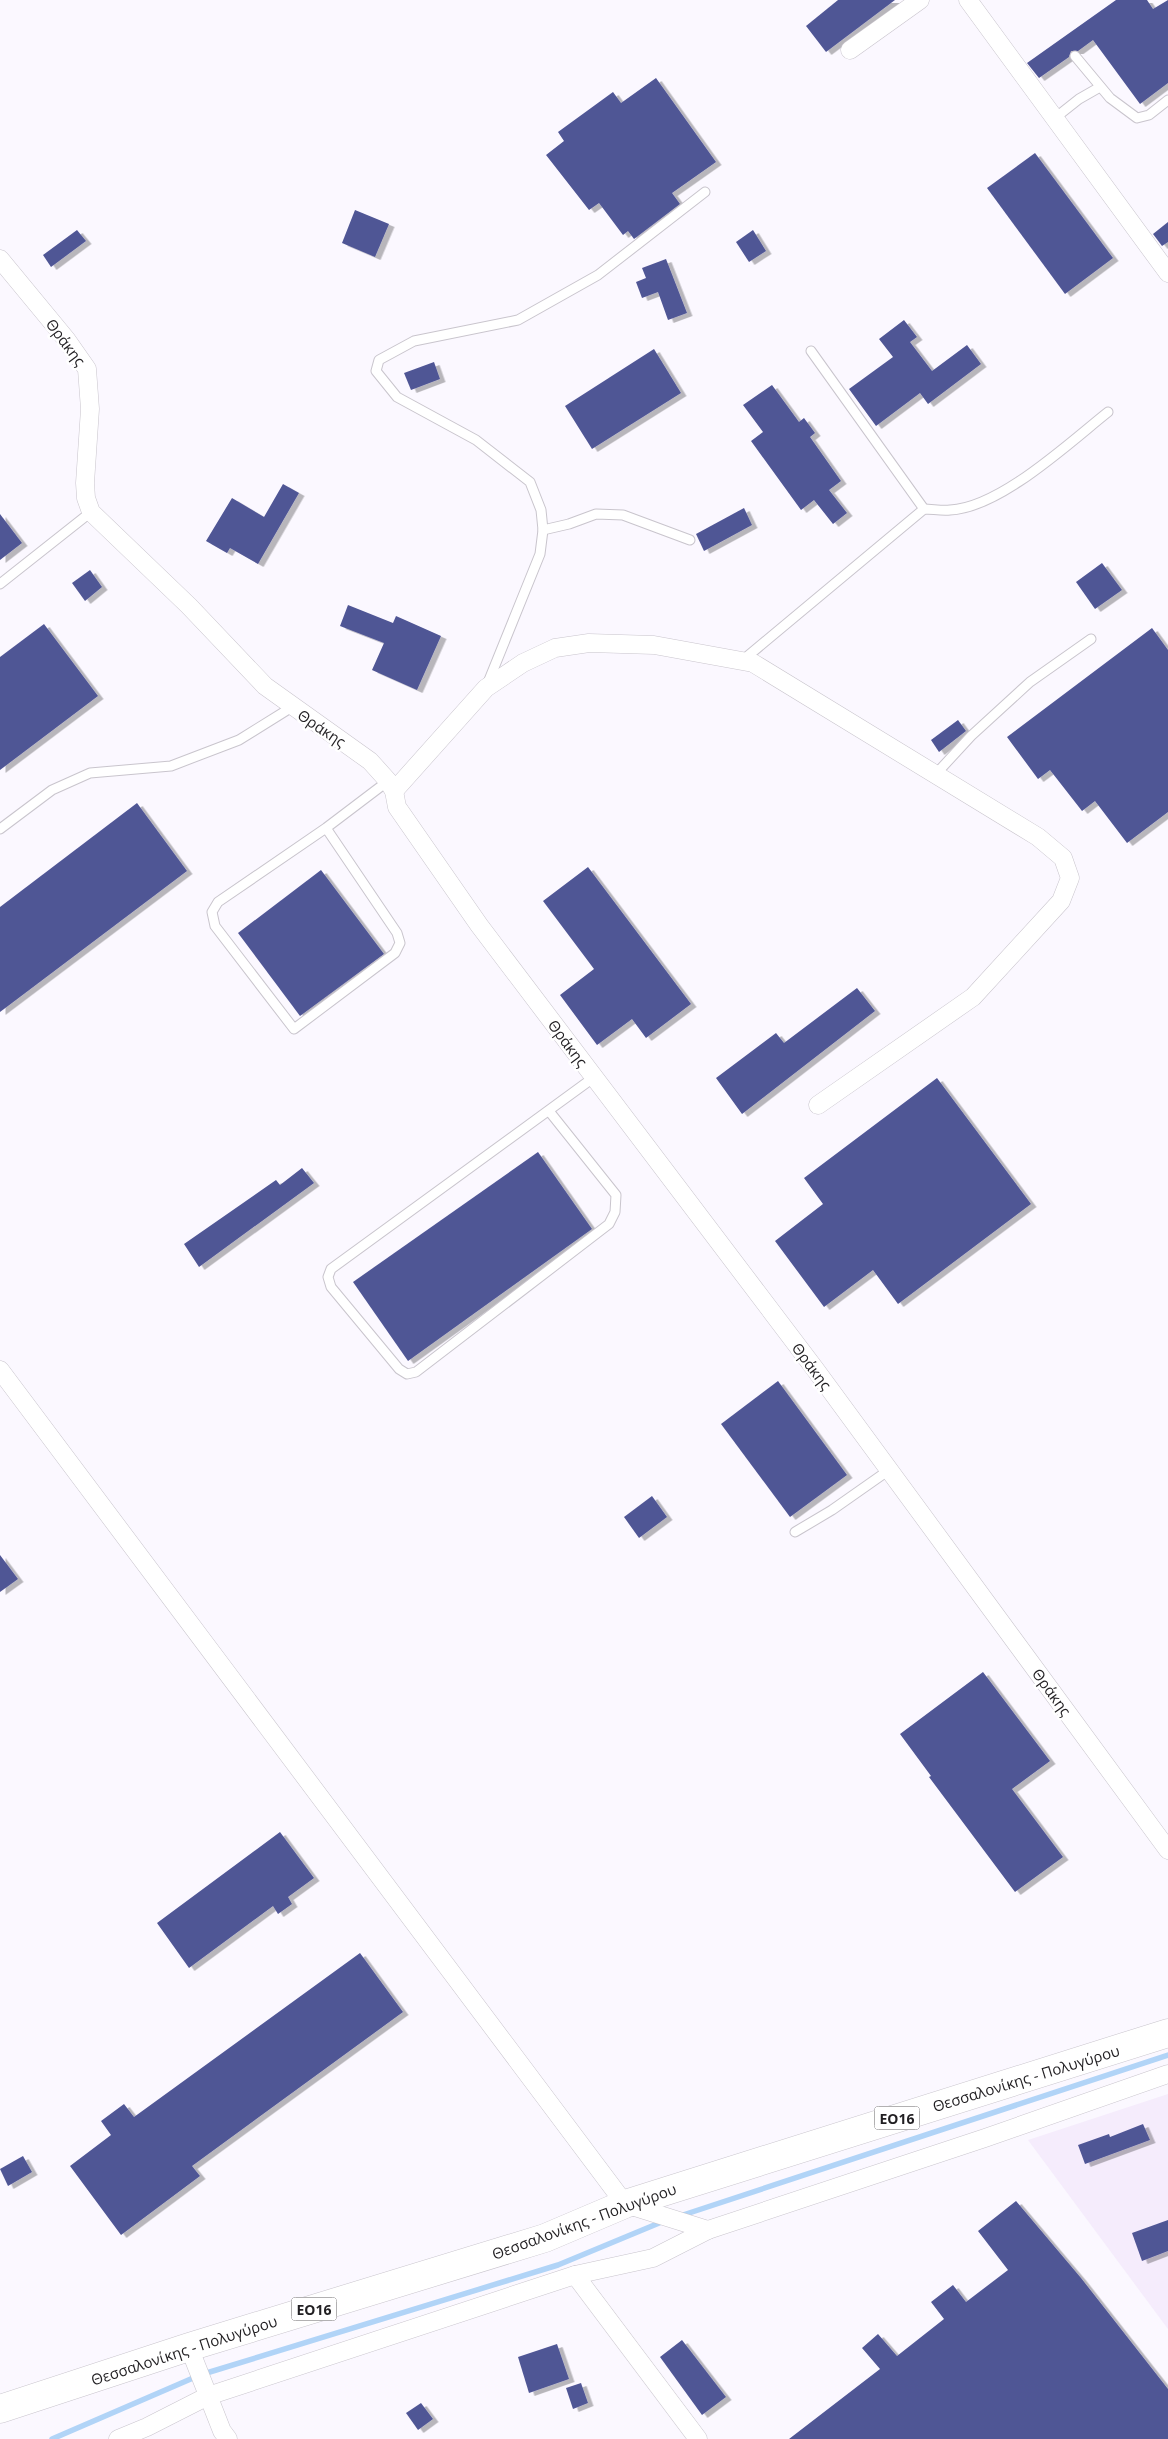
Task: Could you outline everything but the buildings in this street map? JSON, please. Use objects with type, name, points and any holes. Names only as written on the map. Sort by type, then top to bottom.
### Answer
[{"type":"main road","name":"Θεσσαλονίκης - Πολυγύρου","points":[[0,2409],[189,2348],[545,2238],[625,2204],[1168,2033]]},
{"type":"street","points":[[850,50],[920,0]]},
{"type":"street","points":[[968,0],[1168,273]]},
{"type":"street","name":"Θράκης","points":[[0,259],[66,340],[87,369],[90,409],[85,483],[86,498],[91,512],[189,606],[265,686],[370,761],[391,786],[397,807],[479,925],[889,1470],[1168,1850]]},
{"type":"street","points":[[391,786],[486,688],[523,663],[555,648],[589,643],[654,645],[753,663],[1038,837],[1064,858],[1070,878],[1061,901],[973,997],[818,1105]]},
{"type":"street","points":[[0,1370],[625,2204],[708,2230]]},
{"type":"street","points":[[118,2439],[147,2427],[208,2396],[575,2275],[653,2258],[708,2230],[985,2138],[1168,2074]]},
{"type":"street","points":[[575,2275],[698,2439]]},
{"type":"street","points":[[189,2348],[222,2431],[228,2439]]},
{"type":"lane","points":[[1075,56],[1100,87],[1120,107],[1138,118],[1149,115],[1168,100]]},
{"type":"lane","points":[[1054,118],[1078,99],[1100,87]]},
{"type":"lane","points":[[486,688],[540,554],[543,530],[541,510],[530,482],[476,440],[397,397],[376,370],[379,360],[414,341],[518,320],[598,275],[705,192]]},
{"type":"lane","points":[[811,351],[924,509]]},
{"type":"lane","points":[[743,660],[924,509],[951,510],[976,505],[1036,471],[1108,412]]},
{"type":"lane","points":[[0,584],[91,512]]},
{"type":"lane","points":[[543,530],[569,524],[596,514],[623,515],[690,540]]},
{"type":"lane","points":[[935,775],[972,736],[1030,682],[1091,639]]},
{"type":"lane","points":[[0,830],[52,790],[90,773],[171,766],[239,740],[292,707]]},
{"type":"lane","points":[[326,828],[398,934],[400,943],[395,953],[294,1029],[215,926],[212,912],[218,902],[326,828],[391,786]]},
{"type":"lane","points":[[550,1111],[616,1195],[615,1212],[609,1224],[416,1372],[407,1374],[399,1369],[331,1288],[328,1277],[331,1270],[594,1078]]},
{"type":"lane","points":[[795,1532],[832,1510],[889,1470]]},
{"type":"shaded area","points":[[1168,2094],[1168,2329],[1028,2140]]},
{"type":"waterway","points":[[680,2216],[1168,2055]]},
{"type":"waterway","points":[[52,2439],[200,2375],[558,2265],[664,2221]]}]
